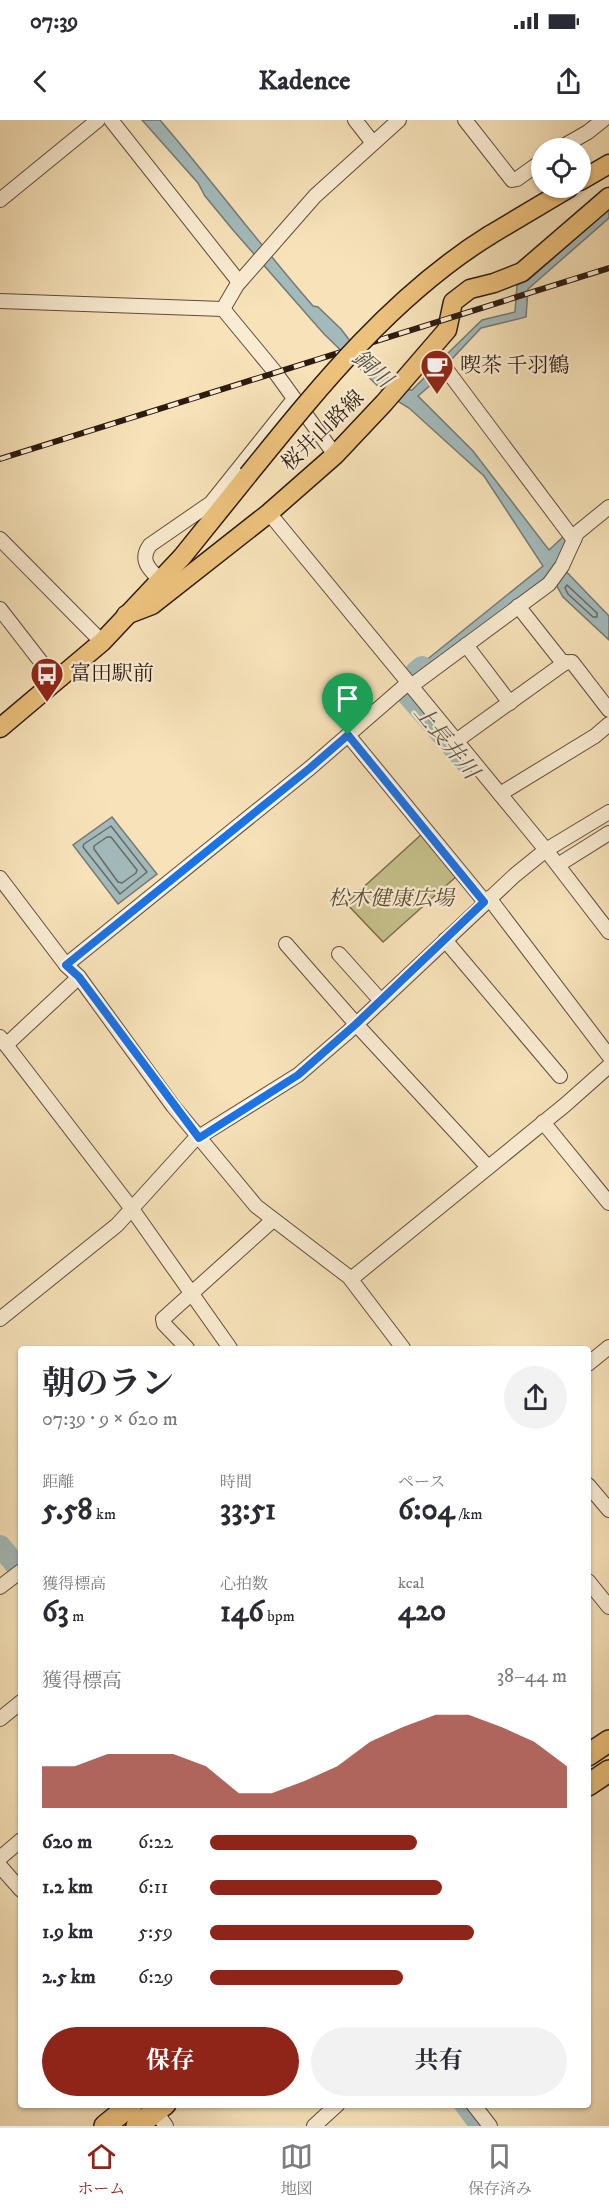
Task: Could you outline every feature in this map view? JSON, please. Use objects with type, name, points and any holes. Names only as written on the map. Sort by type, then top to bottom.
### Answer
[{"type":"highway","points":[[591,1753],[609,1741]]},
{"type":"highway","points":[[591,1783],[609,1771]]},
{"type":"highway","points":[[105,2126],[127,2108]]},
{"type":"highway","points":[[138,2126],[162,2114]]},
{"type":"main road","points":[[591,175],[609,164]]},
{"type":"main road","name":"桜井山路線","points":[[126,615],[152,605],[268,513],[335,455],[447,330],[453,302],[470,289],[522,272],[609,197]]},
{"type":"main road","name":"桜井山路線","points":[[0,728],[102,642],[195,541],[337,367],[392,310],[471,247],[552,198]]},
{"type":"street","points":[[0,200],[98,120]]},
{"type":"street","points":[[111,120],[239,282]]},
{"type":"street","points":[[355,120],[373,143]]},
{"type":"street","points":[[223,309],[239,282],[315,196],[399,120]]},
{"type":"street","points":[[465,120],[512,180],[531,168]]},
{"type":"street","points":[[578,138],[603,120]]},
{"type":"street","points":[[0,301],[223,309],[245,334],[335,455]]},
{"type":"street","points":[[431,349],[574,540]]},
{"type":"street","points":[[160,580],[145,562],[145,552],[150,545],[211,503],[294,399]]},
{"type":"street","points":[[66,965],[310,768],[409,684],[549,584],[562,566],[577,533],[609,507]]},
{"type":"street","points":[[268,513],[546,850],[609,932]]},
{"type":"street","points":[[0,539],[102,642]]},
{"type":"street","points":[[518,606],[563,663],[566,663]]},
{"type":"street","points":[[0,609],[55,680]]},
{"type":"street","points":[[466,645],[510,703]]},
{"type":"street","points":[[456,741],[566,663],[572,662],[609,710]]},
{"type":"street","points":[[500,794],[595,736],[609,724]]},
{"type":"street","points":[[348,735],[487,900],[609,1056]]},
{"type":"street","points":[[0,1319],[117,1225],[194,1140],[298,1075],[381,1001],[487,900],[546,850],[609,812]]},
{"type":"street","points":[[558,865],[609,833]]},
{"type":"street","points":[[0,878],[66,965],[79,977],[199,1138],[256,1206],[351,1280],[402,1346]]},
{"type":"street","points":[[445,940],[560,1076]]},
{"type":"street","points":[[286,944],[356,1024],[488,1167]]},
{"type":"street","points":[[339,954],[381,1001]]},
{"type":"street","points":[[79,977],[3,1041],[132,1209],[229,1346]]},
{"type":"street","points":[[351,1280],[609,1066]]},
{"type":"street","points":[[543,1122],[609,1203]]},
{"type":"street","points":[[185,1346],[164,1324],[163,1319],[273,1220]]},
{"type":"street","points":[[591,1362],[609,1347]]},
{"type":"street","points":[[591,1489],[609,1510]]},
{"type":"street","points":[[0,1587],[18,1572]]},
{"type":"street","points":[[591,1585],[609,1607]]},
{"type":"street","points":[[0,1719],[18,1704]]},
{"type":"street","points":[[0,1858],[18,1843]]},
{"type":"street","points":[[0,1866],[18,1887]]},
{"type":"street","points":[[314,2126],[334,2108]]},
{"type":"street","points":[[476,2108],[490,2126]]},
{"type":"green space","name":"松木健康広場","points":[[423,833],[458,875],[383,942],[346,903]]},
{"type":"water","name":"銅川","points":[[142,120],[160,120],[313,306],[318,307],[341,329],[363,358],[405,390],[412,390],[431,371],[435,362],[444,357],[482,320],[515,312],[517,285],[527,281],[609,209],[609,218],[528,289],[526,317],[481,328],[450,361],[440,377],[418,396],[473,451],[549,550],[565,535],[569,540],[557,562],[609,616],[609,640],[563,597],[550,574],[417,678],[409,674],[543,566],[484,476],[409,408],[386,394],[324,334],[233,230],[205,196],[198,183]]},
{"type":"water","points":[[112,817],[157,874],[118,904],[73,845]]},
{"type":"waterway","name":"上長井川","points":[[422,667],[416,672],[408,695],[466,762]]},
{"type":"waterway","points":[[0,1546],[18,1567]]},
{"type":"waterway","points":[[468,2108],[481,2126]]},
{"type":"railway","points":[[0,459],[609,268]]},
{"type":"place","name":"喫茶 千羽鶴","points":[[437,395]]},
{"type":"place","name":"富田駅前","points":[[47,703]]},
{"type":"route","points":[[348,735],[484,902],[356,1024],[298,1075],[199,1138],[79,977],[66,965],[348,735]]}]
